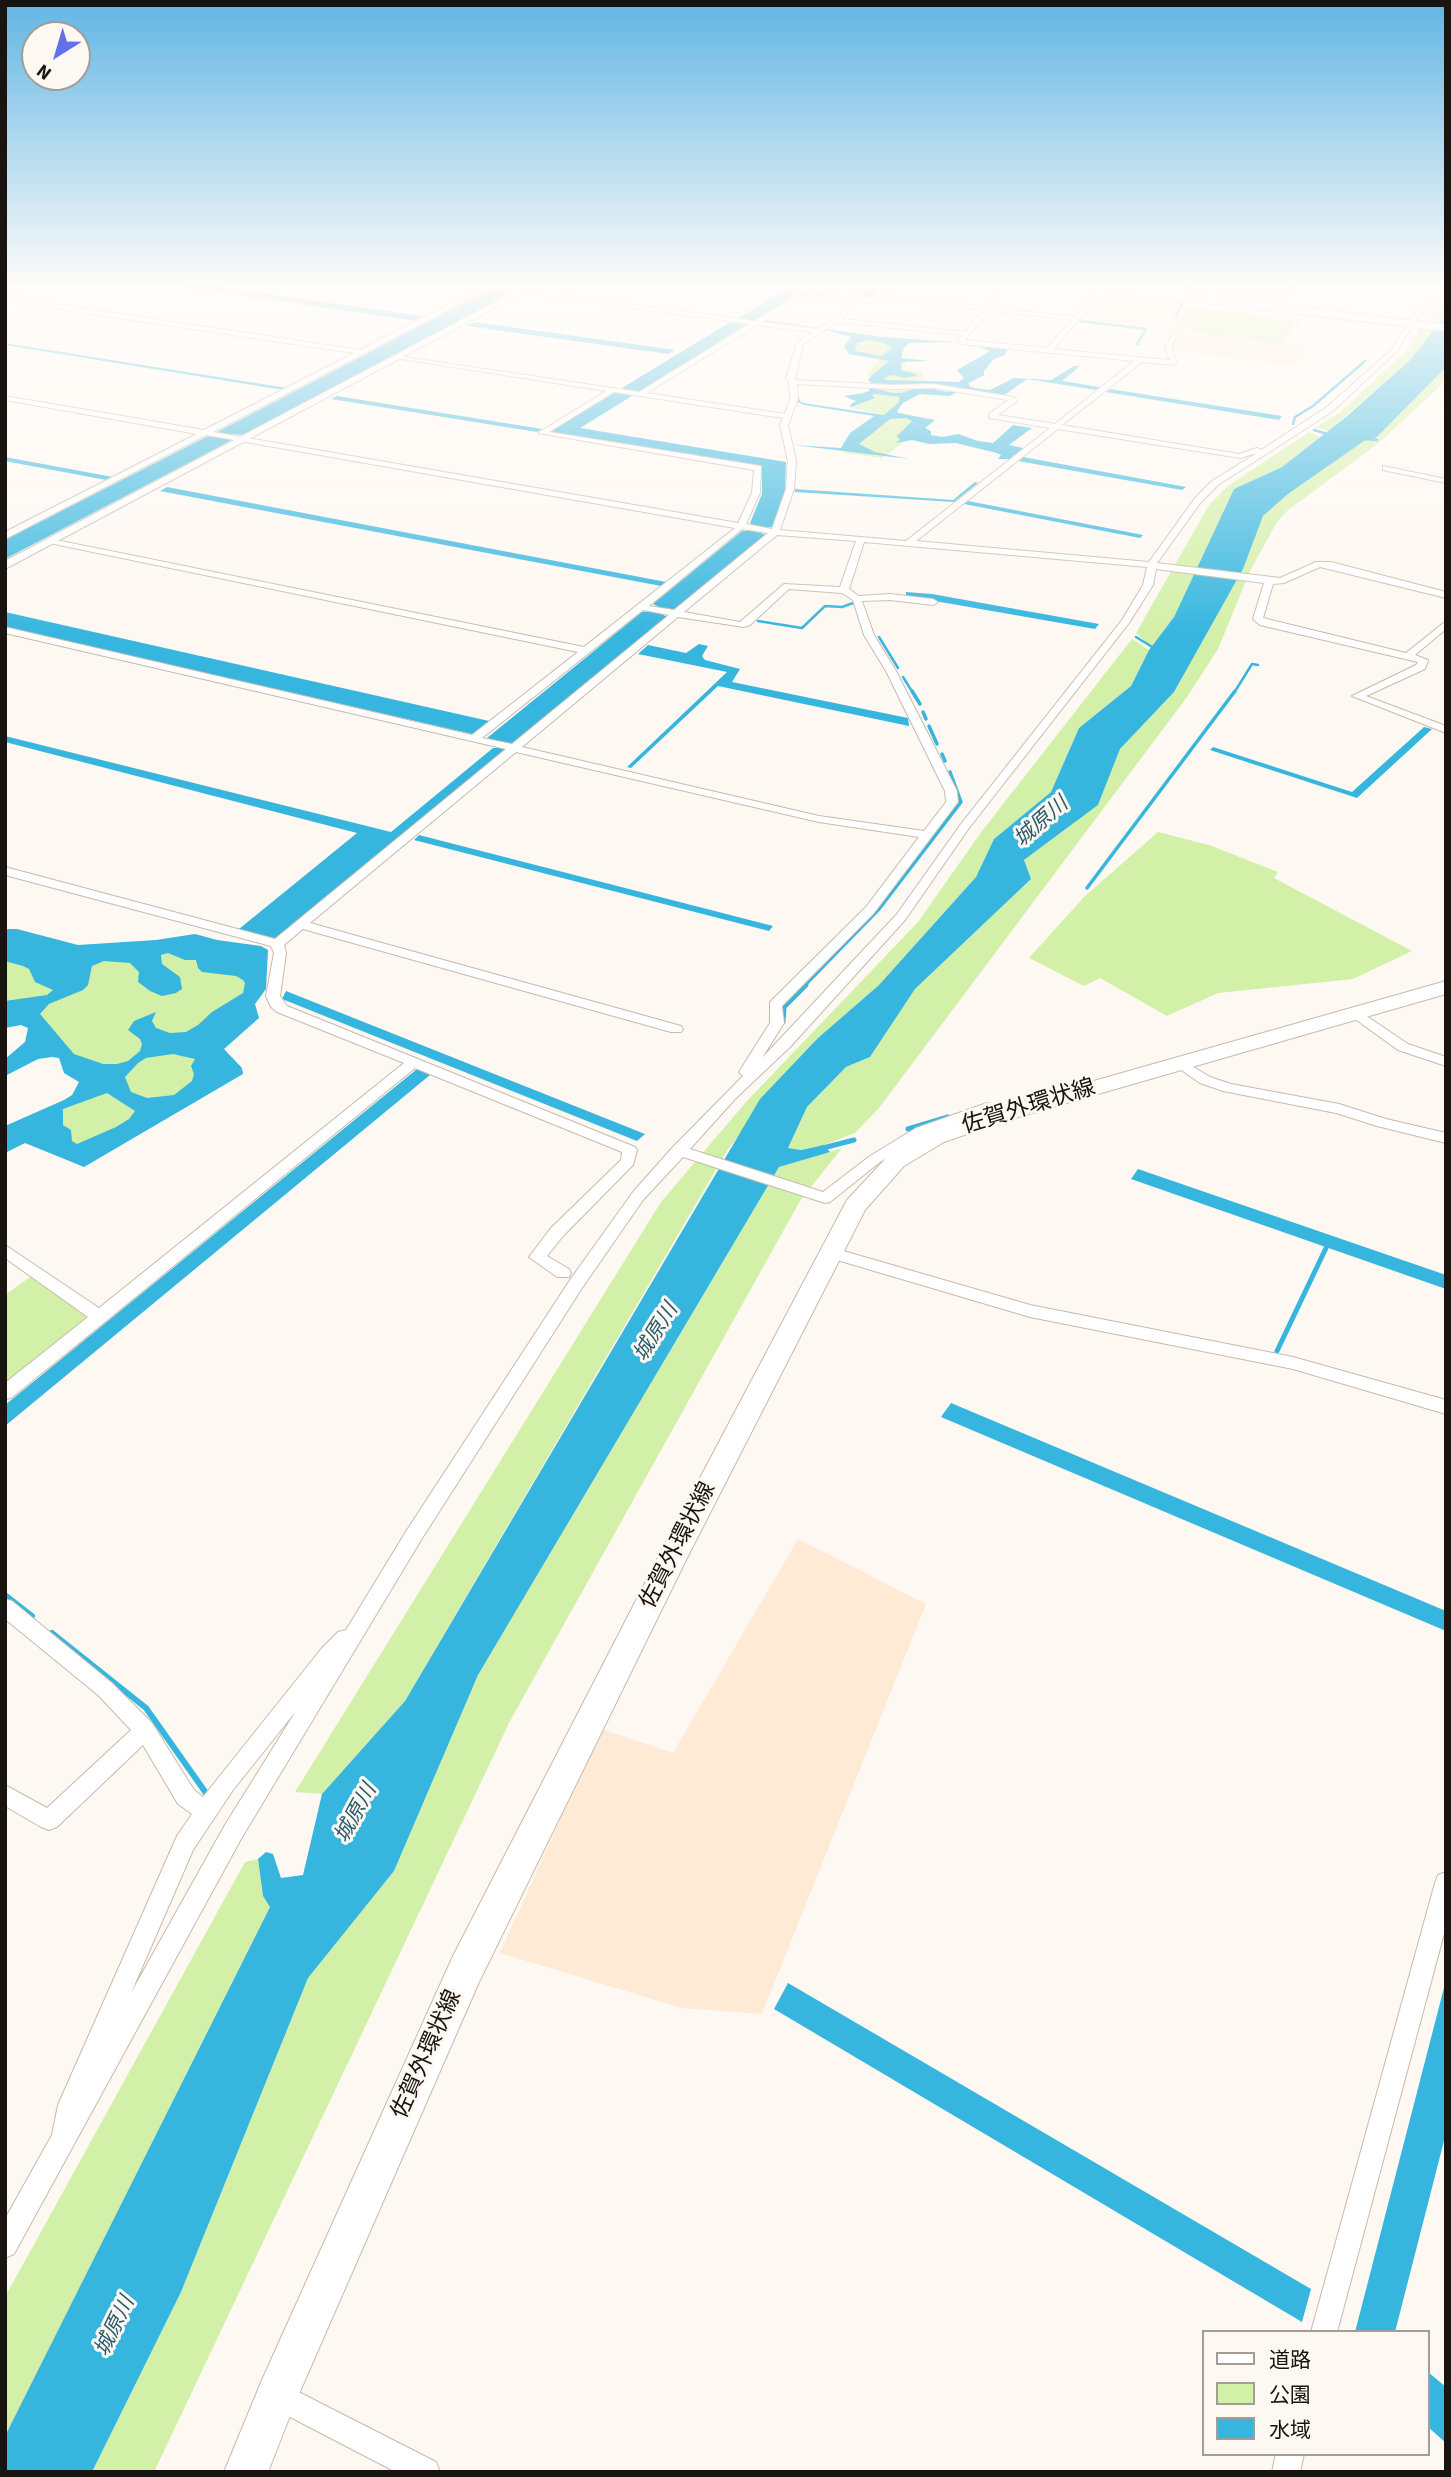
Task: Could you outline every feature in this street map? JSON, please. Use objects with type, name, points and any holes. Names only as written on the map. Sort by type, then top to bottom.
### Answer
[{"type":"main road","name":"佐賀外環状線","points":[[246,2472],[277,2395],[466,1969],[674,1555],[833,1253],[855,1206],[896,1161],[936,1137],[1003,1114],[1446,987]]},
{"type":"street","points":[[32,403],[775,532],[1152,564],[1281,581],[1319,564],[1446,595]]},
{"type":"street","points":[[7,533],[265,403]]},
{"type":"street","points":[[5,566],[314,403]]},
{"type":"street","points":[[474,739],[741,527],[756,493],[758,468],[542,433],[592,403]]},
{"type":"street","points":[[697,403],[786,416]]},
{"type":"street","points":[[277,944],[508,746],[677,614],[775,532],[790,489],[792,468],[784,425],[792,403]]},
{"type":"street","points":[[1009,403],[992,416],[1240,456],[1282,441]]},
{"type":"street","points":[[908,543],[1086,403]]},
{"type":"street","points":[[5,2245],[233,1832],[358,1628],[576,1284],[638,1196],[731,1094],[786,1043],[901,917],[965,826],[1126,621],[1148,585],[1152,564],[1198,500],[1215,483],[1337,403]]},
{"type":"street","points":[[1386,468],[1446,481]]},
{"type":"street","points":[[844,590],[861,539]]},
{"type":"street","points":[[54,541],[583,650]]},
{"type":"street","points":[[1265,580],[1258,619],[1263,622],[1408,656],[1423,663],[1357,696],[1446,730]]},
{"type":"street","points":[[639,607],[741,625],[747,623],[787,586],[844,590],[857,599],[869,635],[891,671],[951,790],[952,802],[870,911],[775,1005],[778,1023],[731,1094]]},
{"type":"street","points":[[857,599],[890,597],[933,602]]},
{"type":"street","points":[[1408,656],[1446,624]]},
{"type":"street","points":[[5,629],[819,819],[928,835]]},
{"type":"street","points":[[5,871],[277,944]]},
{"type":"street","points":[[302,925],[676,1029]]},
{"type":"street","points":[[277,944],[280,953],[273,996],[282,1009],[631,1150],[628,1162],[557,1231],[537,1257],[563,1273]]},
{"type":"street","points":[[1356,1013],[1403,1047],[1446,1062]]},
{"type":"street","points":[[5,1393],[414,1062]]},
{"type":"street","points":[[1182,1063],[1205,1080],[1228,1088],[1339,1109],[1382,1123],[1446,1138]]},
{"type":"street","points":[[678,1150],[825,1198],[875,1159],[921,1131],[987,1108],[1003,1114]]},
{"type":"street","points":[[5,1250],[100,1317]]},
{"type":"street","points":[[833,1253],[1030,1311],[1293,1363],[1446,1406]]},
{"type":"street","points":[[5,1607],[105,1689],[145,1730],[186,1797],[206,1811]]},
{"type":"street","points":[[63,2144],[67,2114],[186,1843],[225,1783],[329,1654],[358,1628]]},
{"type":"street","points":[[5,1795],[49,1820],[145,1730]]},
{"type":"street","points":[[1325,2330],[1446,1883]]},
{"type":"street","points":[[277,2395],[426,2472]]},
{"type":"shaded area","points":[[798,1539],[926,1604],[762,2014],[682,2008],[500,1953],[601,1729],[673,1753]]},
{"type":"green space","points":[[864,403],[901,403],[890,411],[935,420],[882,458],[843,453],[883,415],[852,408]]},
{"type":"green space","points":[[1350,403],[1361,403],[1328,431],[1316,427]]},
{"type":"green space","points":[[1411,403],[1423,403],[1381,441],[1287,511],[1277,522],[1250,571],[1218,649],[1187,697],[879,1108],[855,1133],[824,1145],[801,1150],[788,1148],[807,1107],[846,1067],[870,1057],[915,989],[1031,879],[1024,860],[1098,805],[1120,749],[1174,692],[1243,569],[1263,516],[1288,494],[1364,441],[1376,438]]},
{"type":"green space","points":[[1309,432],[1320,437],[1282,467],[1234,489],[1174,617],[1151,647],[1136,633],[1209,505],[1228,486]]},
{"type":"green space","points":[[1132,639],[1149,650],[1131,686],[1079,728],[1051,792],[994,839],[976,877],[879,985],[818,1038],[728,1149],[405,1701],[322,1794],[295,1792],[661,1202],[746,1102],[918,922],[982,831]]},
{"type":"green space","points":[[1158,832],[1209,845],[1278,872],[1274,878],[1412,951],[1353,979],[1218,993],[1167,1016],[1100,978],[1084,986],[1029,958],[1084,897]]},
{"type":"green space","points":[[5,942],[60,958],[186,944],[249,958],[254,992],[202,1048],[230,1075],[87,1153],[17,1131],[98,1085],[27,1015],[5,1013]]},
{"type":"green space","points":[[842,1148],[800,1201],[510,1721],[154,2472],[92,2472],[181,2292],[308,1978],[394,1871],[478,1675],[779,1167]]},
{"type":"green space","points":[[33,1275],[87,1317],[5,1384],[5,1295]]},
{"type":"green space","points":[[258,1859],[263,1896],[270,1907],[5,2436],[5,2297],[245,1862]]},
{"type":"water","points":[[273,403],[304,403],[243,435],[233,434],[227,438],[232,440],[5,559],[5,540],[208,436],[216,437],[223,433],[217,432]]},
{"type":"water","points":[[353,403],[378,403],[542,429],[537,432]]},
{"type":"water","points":[[598,403],[621,403],[580,428],[786,462],[785,490],[773,527],[763,528],[758,532],[766,535],[676,609],[665,609],[660,613],[667,617],[509,744],[504,751],[274,940],[239,929],[357,833],[5,742],[5,736],[391,832],[493,748],[505,743],[487,738],[642,612],[654,611],[659,607],[653,604],[742,531],[754,531],[758,527],[750,523],[762,494],[762,467],[549,432]]},
{"type":"water","points":[[798,403],[884,415],[898,403],[904,403],[898,413],[935,420],[925,428],[931,431],[931,435],[942,437],[958,434],[993,443],[1013,425],[1032,428],[1009,445],[1023,448],[1010,459],[998,459],[1001,455],[997,453],[956,443],[929,444],[912,440],[895,443],[900,440],[897,436],[912,421],[906,418],[890,419],[859,444],[875,452],[909,459],[794,445],[841,448],[850,433],[874,416]]},
{"type":"water","points":[[1171,403],[1197,403],[1282,416],[1279,420]]},
{"type":"water","name":"城原川","points":[[1362,403],[1411,403],[1376,438],[1364,441],[1288,494],[1263,516],[1243,569],[1174,692],[1120,749],[1098,805],[1024,860],[1031,879],[915,989],[870,1057],[846,1067],[807,1107],[788,1148],[801,1150],[824,1145],[830,1152],[779,1167],[478,1675],[394,1871],[308,1978],[181,2292],[92,2472],[5,2472],[5,2436],[270,1907],[263,1896],[258,1859],[266,1852],[273,1854],[281,1878],[303,1875],[322,1794],[405,1701],[760,1099],[818,1038],[879,985],[976,877],[994,839],[1051,792],[1079,728],[1131,686],[1149,650],[1174,617],[1234,489],[1282,467]]},
{"type":"water","points":[[5,457],[113,477],[106,480],[5,461]]},
{"type":"water","points":[[1023,457],[1186,487],[1182,490],[1018,461]]},
{"type":"water","points":[[975,482],[978,483],[954,502],[795,492],[795,489],[953,500]]},
{"type":"water","points":[[167,487],[666,582],[661,586],[160,491]]},
{"type":"water","points":[[968,501],[1143,535],[1140,538],[964,504]]},
{"type":"water","points":[[906,592],[932,594],[1099,624],[1095,629],[906,596]]},
{"type":"water","points":[[5,612],[489,721],[472,734],[5,627]]},
{"type":"water","points":[[699,644],[708,646],[702,656],[705,660],[740,669],[732,682],[908,718],[909,726],[718,686],[631,768],[627,767],[727,672],[638,654],[648,645],[686,653]]},
{"type":"water","points":[[1424,727],[1432,729],[1357,798],[1210,750],[1213,747],[1352,792]]},
{"type":"water","points":[[419,835],[773,926],[769,931],[414,840]]},
{"type":"water","points":[[17,929],[78,945],[156,940],[195,934],[261,946],[268,950],[266,989],[255,1004],[259,1018],[224,1049],[242,1068],[243,1074],[84,1167],[25,1143],[5,1153],[5,1126],[64,1100],[72,1095],[79,1082],[64,1073],[59,1058],[52,1057],[38,1059],[5,1076],[5,1059],[25,1042],[28,1028],[21,1025],[5,1028],[5,1001],[47,995],[53,990],[35,982],[29,969],[5,961],[5,931]],"holes":[[[168,953],[185,960],[196,960],[202,972],[236,976],[245,983],[243,993],[186,1032],[170,1033],[156,1028],[152,1021],[156,1012],[134,1021],[128,1030],[140,1039],[140,1051],[128,1061],[117,1064],[103,1064],[74,1054],[40,1014],[49,1004],[83,990],[88,985],[92,966],[104,961],[130,963],[139,972],[138,982],[150,991],[162,996],[176,993],[182,989],[180,977],[162,964],[161,955]],[[173,1054],[195,1059],[191,1066],[194,1074],[192,1081],[174,1095],[147,1098],[131,1092],[125,1077],[146,1058]],[[107,1093],[135,1111],[129,1119],[116,1127],[77,1144],[72,1141],[71,1130],[63,1125],[63,1109]]]},
{"type":"water","points":[[286,991],[645,1134],[637,1141],[282,999]]},
{"type":"water","points":[[417,1069],[430,1075],[5,1426],[5,1405]]},
{"type":"water","points":[[1138,1169],[1446,1275],[1446,1289],[1131,1179]]},
{"type":"water","points":[[951,1403],[1446,1611],[1446,1631],[941,1417]]},
{"type":"water","points":[[1446,1980],[1446,2133],[1396,2330],[1356,2330]]},
{"type":"water","points":[[788,1983],[1311,2289],[1302,2322],[774,2009]]},
{"type":"water","points":[[1430,2374],[1446,2387],[1446,2443],[1430,2429]]},
{"type":"waterway","points":[[1293,424],[1295,417],[1317,403]]},
{"type":"waterway","points":[[1314,430],[1331,435]]},
{"type":"waterway","points":[[1365,439],[1377,440]]},
{"type":"waterway","points":[[758,621],[802,628],[825,606],[842,607],[853,603]]},
{"type":"waterway","points":[[879,637],[898,668]]},
{"type":"waterway","points":[[1136,637],[1157,650]]},
{"type":"waterway","points":[[1234,693],[1252,664],[1258,665]]},
{"type":"waterway","points":[[903,677],[913,693]]},
{"type":"waterway","points":[[912,691],[920,704]]},
{"type":"waterway","points":[[1087,888],[1235,691]]},
{"type":"waterway","points":[[923,712],[926,719]]},
{"type":"waterway","points":[[929,726],[937,744]]},
{"type":"waterway","points":[[942,754],[945,761]]},
{"type":"waterway","points":[[804,986],[879,909],[961,802],[950,772]]},
{"type":"waterway","points":[[783,1022],[784,1007],[806,985]]},
{"type":"waterway","points":[[908,1129],[948,1117]]},
{"type":"waterway","points":[[819,1149],[854,1140]]},
{"type":"waterway","points":[[1277,1351],[1326,1248]]},
{"type":"waterway","points":[[5,1595],[32,1616]]},
{"type":"waterway","points":[[52,1633],[146,1708],[206,1793]]}]
